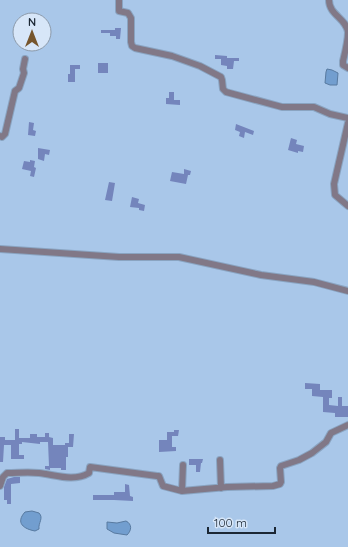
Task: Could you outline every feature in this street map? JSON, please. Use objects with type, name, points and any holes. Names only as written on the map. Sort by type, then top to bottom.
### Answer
[{"type":"street","points":[[119,0],[119,12],[128,13],[131,18],[131,42],[134,48],[172,56],[200,66],[221,77],[223,89],[226,92],[282,108],[314,107],[330,114],[348,118]]},
{"type":"street","points":[[329,0],[329,5],[335,15],[342,19],[348,32],[343,65],[348,68]]},
{"type":"street","points":[[0,136],[2,137],[5,134],[15,92],[16,89],[19,88],[24,73],[23,69],[25,59]]},
{"type":"street","points":[[348,123],[340,164],[334,184],[335,195],[348,206]]},
{"type":"street","points":[[0,249],[119,257],[179,257],[261,275],[314,282],[348,291]]},
{"type":"street","points":[[0,486],[3,477],[7,474],[38,473],[79,477],[89,473],[90,467],[159,476],[163,486],[182,491],[273,486],[282,482],[281,466],[299,460],[312,453],[326,442],[331,433],[348,425]]},
{"type":"street","points":[[220,460],[221,488]]},
{"type":"street","points":[[182,491],[183,465]]},
{"type":"water","points":[[327,69],[338,73],[337,85],[325,83]]},
{"type":"water","points":[[32,511],[39,513],[41,517],[39,529],[35,531],[27,529],[21,522],[22,516],[25,512]]},
{"type":"water","points":[[126,521],[131,527],[127,535],[114,533],[107,529],[107,522],[117,523]]},
{"type":"building","points":[[115,28],[121,28],[120,39],[116,39],[116,36],[110,36],[110,33],[101,33],[101,30],[115,30]]},
{"type":"building","points":[[215,55],[227,56],[227,58],[239,58],[239,61],[234,61],[233,69],[227,69],[227,66],[221,65],[221,59],[215,59]]},
{"type":"building","points":[[98,63],[108,63],[108,73],[98,73]]},
{"type":"building","points":[[70,65],[80,65],[80,69],[75,69],[75,82],[68,82]]},
{"type":"building","points":[[169,92],[174,92],[174,100],[180,100],[180,105],[166,104],[166,98],[169,98]]},
{"type":"building","points":[[29,122],[34,123],[33,130],[36,131],[35,136],[28,135]]},
{"type":"building","points":[[236,124],[254,131],[253,135],[245,132],[244,138],[239,136],[240,132],[235,130]]},
{"type":"building","points":[[291,138],[297,140],[296,144],[304,146],[303,152],[298,151],[298,153],[288,150]]},
{"type":"building","points":[[38,148],[50,150],[49,155],[45,154],[44,161],[38,159]]},
{"type":"building","points":[[30,160],[35,161],[34,167],[36,168],[34,177],[30,176],[31,171],[22,169],[24,161],[30,162]]},
{"type":"building","points":[[184,169],[191,171],[190,175],[188,175],[186,184],[170,181],[172,172],[184,174]]},
{"type":"building","points":[[109,182],[115,183],[112,201],[105,200]]},
{"type":"building","points":[[132,197],[139,199],[138,203],[145,205],[144,211],[139,210],[139,208],[130,207]]},
{"type":"building","points":[[305,383],[320,384],[320,390],[332,390],[332,398],[329,398],[329,405],[338,406],[338,397],[342,397],[342,406],[348,406],[348,417],[335,417],[335,413],[323,412],[323,397],[312,396],[312,389],[305,389]]},
{"type":"building","points":[[15,429],[19,429],[19,438],[30,438],[30,434],[37,434],[37,437],[45,437],[45,433],[49,433],[49,437],[53,438],[53,445],[65,445],[65,443],[69,443],[69,434],[74,434],[73,447],[68,447],[66,470],[61,470],[61,468],[50,468],[50,470],[45,469],[45,466],[49,466],[48,442],[40,442],[40,444],[22,442],[22,444],[19,444],[19,455],[24,455],[24,459],[11,459],[11,445],[4,445],[3,462],[0,462],[0,437],[5,437],[5,440],[15,440]]},
{"type":"building","points":[[174,430],[179,430],[178,436],[172,436],[172,447],[176,447],[176,451],[159,452],[159,440],[167,440],[167,432],[174,432]]},
{"type":"building","points":[[189,459],[203,459],[200,472],[196,472],[196,465],[189,465]]},
{"type":"building","points":[[20,477],[20,483],[11,484],[11,504],[7,504],[7,500],[4,500],[4,487],[7,479]]},
{"type":"building","points":[[125,484],[129,485],[130,496],[133,497],[133,501],[93,500],[93,495],[114,495],[114,492],[125,492]]}]
